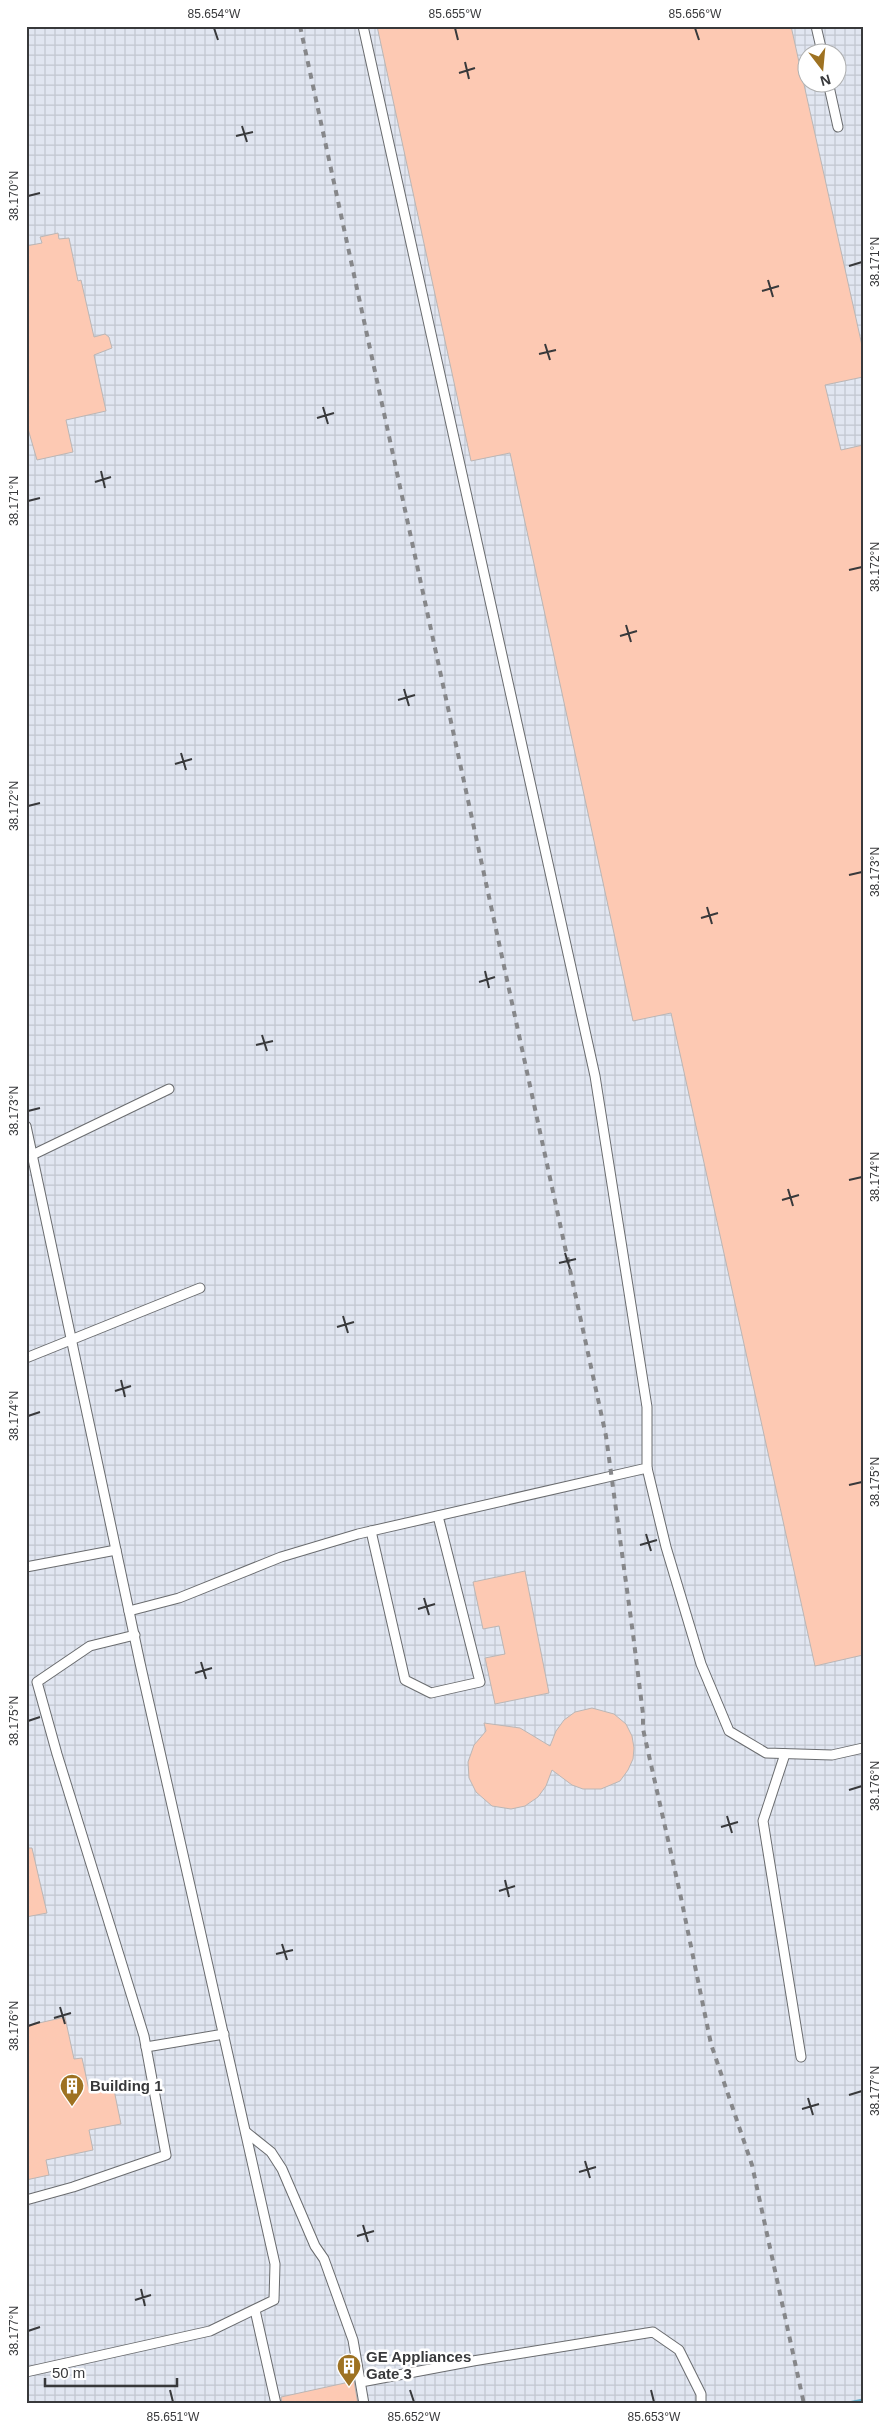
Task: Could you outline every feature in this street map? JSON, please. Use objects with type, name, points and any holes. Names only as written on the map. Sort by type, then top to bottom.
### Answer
[{"type":"lane","points":[[363,26],[595,1076],[647,1407],[647,1468],[666,1547],[701,1664],[729,1730],[766,1753],[832,1754],[863,1748]]},
{"type":"lane","points":[[816,26],[820,42]]},
{"type":"lane","points":[[830,92],[838,127]]},
{"type":"lane","points":[[30,1157],[169,1089]]},
{"type":"lane","points":[[26,1126],[30,1157],[72,1340],[134,1635],[275,2264],[274,2300],[210,2331],[26,2372]]},
{"type":"lane","points":[[26,1358],[200,1288]]},
{"type":"lane","points":[[129,1611],[179,1598],[281,1557],[371,1531],[647,1468]]},
{"type":"lane","points":[[371,1531],[405,1680],[431,1693],[480,1682],[438,1516]]},
{"type":"lane","points":[[26,1567],[116,1550]]},
{"type":"lane","points":[[26,2200],[74,2187],[166,2155],[146,2047],[56,1754],[37,1682],[90,1646],[134,1635]]},
{"type":"lane","points":[[785,1754],[763,1821],[801,2057]]},
{"type":"lane","points":[[146,2047],[224,2034]]},
{"type":"lane","points":[[246,2132],[271,2152],[282,2169],[315,2246],[324,2260],[353,2340],[364,2404]]},
{"type":"lane","points":[[255,2310],[276,2404]]},
{"type":"lane","points":[[361,2382],[483,2359],[653,2332],[679,2350],[701,2394],[701,2404]]},
{"type":"shaded area","points":[[26,26],[863,26],[863,2404],[26,2404]]},
{"type":"building","points":[[377,26],[791,26],[796,48],[796,92],[806,92],[863,350],[863,377],[825,385],[841,450],[863,445],[863,1655],[815,1666],[671,1013],[633,1021],[510,453],[471,461]]},
{"type":"building","points":[[58,233],[59,239],[69,238],[78,281],[81,280],[94,337],[105,334],[109,337],[112,348],[94,355],[106,411],[66,420],[73,452],[37,460],[26,422],[26,246],[42,243],[40,237]]},
{"type":"building","points":[[525,1571],[549,1693],[495,1704],[485,1658],[505,1654],[499,1626],[483,1629],[473,1582]]},
{"type":"building","points":[[592,1708],[614,1714],[626,1724],[632,1736],[633,1759],[620,1781],[601,1789],[583,1789],[572,1785],[552,1770],[546,1786],[538,1797],[525,1806],[511,1809],[492,1806],[476,1792],[469,1778],[468,1762],[474,1745],[486,1731],[484,1723],[520,1728],[550,1746],[556,1731],[564,1720],[575,1712]]},
{"type":"building","points":[[26,1848],[32,1848],[47,1913],[26,1917]]},
{"type":"building","name":"Building 1","points":[[65,2017],[74,2059],[82,2058],[89,2090],[113,2085],[121,2124],[89,2130],[93,2150],[46,2160],[49,2175],[26,2180],[26,2026]]},
{"type":"building","name":"GE Appliances Gate 3","points":[[354,2381],[358,2404],[282,2404],[281,2397]]},
{"type":"waterway","points":[[849,2404],[863,2401]]},
{"type":"railway","points":[[300,26],[606,1436],[633,1634],[643,1714],[643,1729],[680,1893],[711,2044],[752,2165],[804,2404]]},
{"type":"place","name":"Building 1","points":[[72,2107]]},
{"type":"place","name":"GE Appliances Gate 3","points":[[349,2387]]}]
